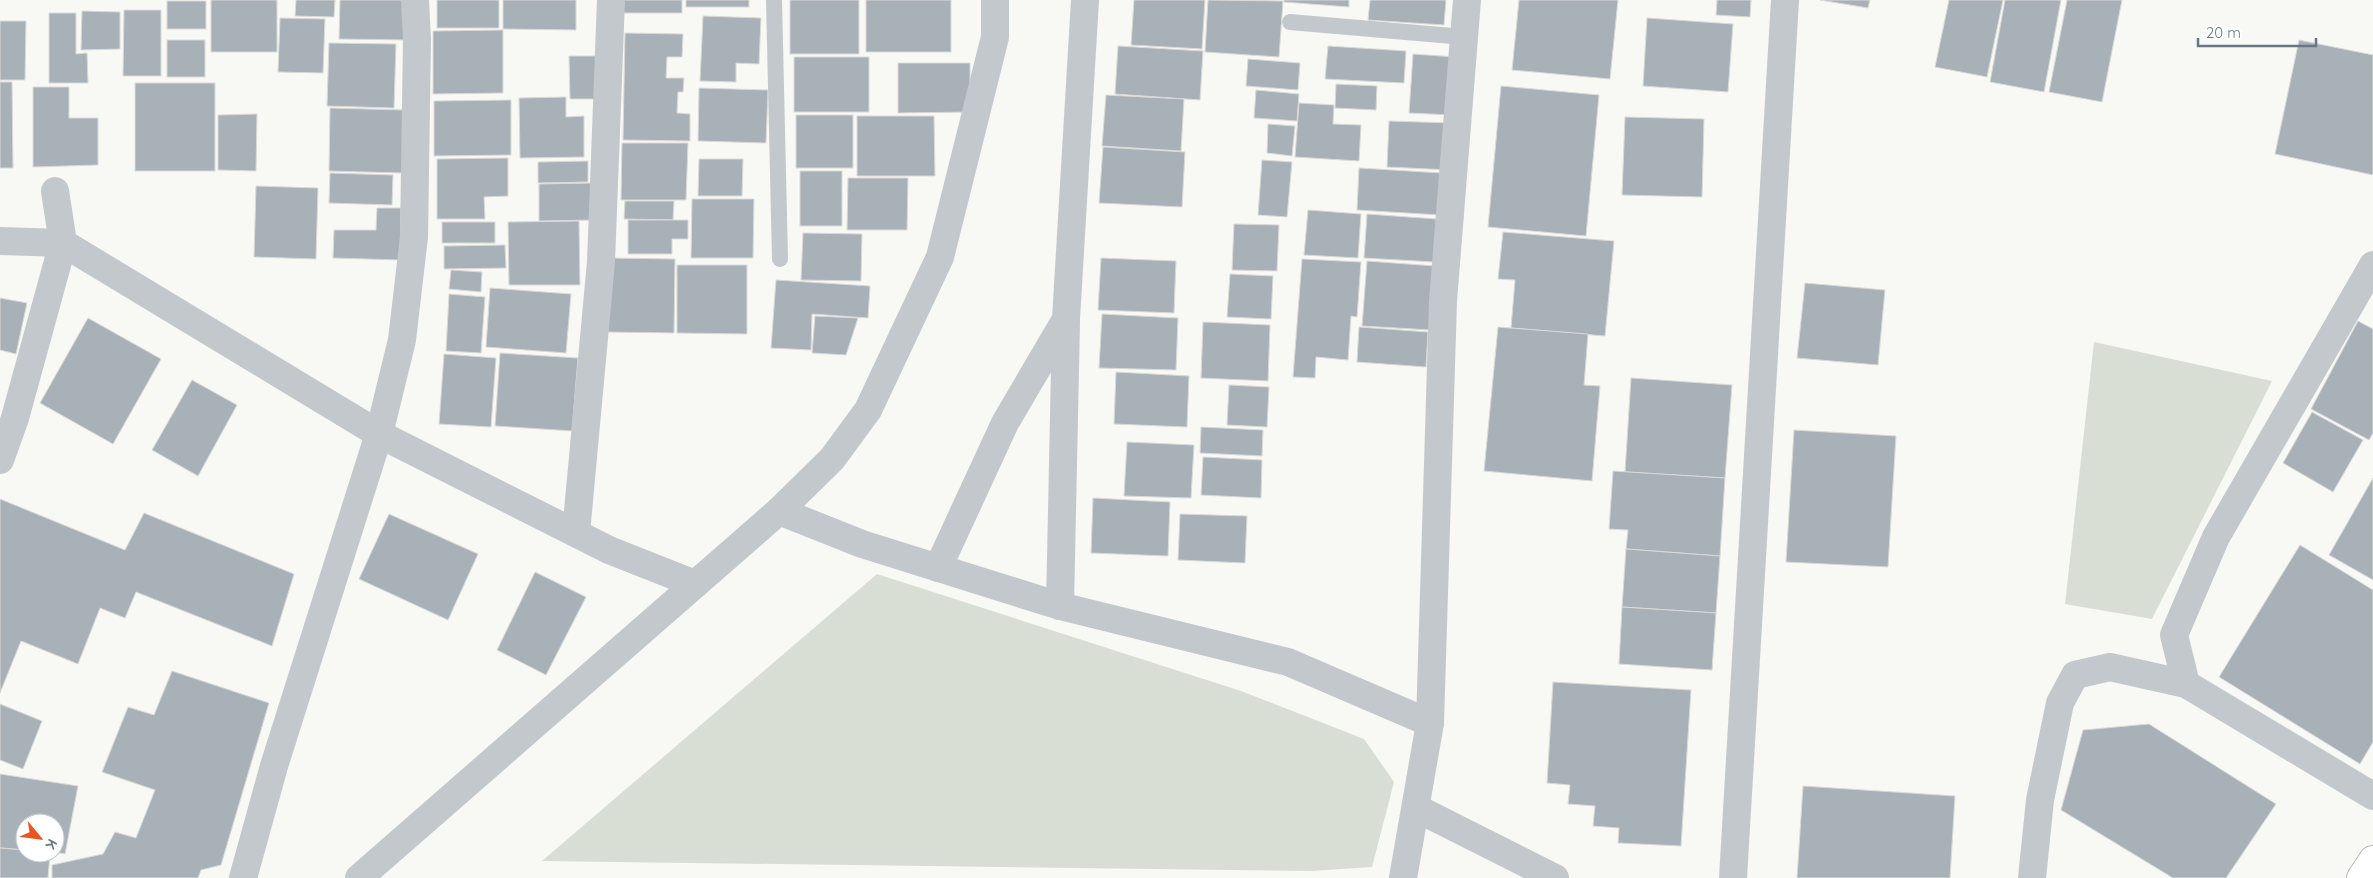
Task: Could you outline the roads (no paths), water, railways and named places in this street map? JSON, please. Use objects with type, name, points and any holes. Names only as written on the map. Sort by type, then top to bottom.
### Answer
[{"type":"street","points":[[243,878],[274,766],[378,434],[402,340],[414,237],[417,39],[415,0]]},
{"type":"street","points":[[576,533],[601,262],[611,0]]},
{"type":"street","points":[[359,878],[779,511],[832,458],[868,410],[940,257],[995,37],[995,0]]},
{"type":"street","points":[[1060,606],[1066,319],[1085,0]]},
{"type":"street","points":[[1403,878],[1430,722],[1443,301],[1467,0]]},
{"type":"street","points":[[1733,878],[1785,0]]},
{"type":"street","points":[[0,460],[15,418],[63,243],[55,191]]},
{"type":"street","points":[[0,241],[63,243],[378,434],[609,550],[695,584]]},
{"type":"street","points":[[2186,684],[2174,635],[2216,537],[2373,265]]},
{"type":"street","points":[[938,568],[1005,423],[1066,319]]},
{"type":"street","points":[[779,511],[862,544],[1060,606],[1288,662],[1430,722]]},
{"type":"street","points":[[2032,878],[2040,800],[2060,703],[2075,675],[2110,667],[2186,684],[2373,796]]},
{"type":"street","points":[[1416,808],[1513,878]]},
{"type":"street","points":[[1416,808],[1555,878]]},
{"type":"street","points":[[2361,878],[2373,860]]},
{"type":"lane","points":[[774,0],[780,259]]},
{"type":"lane","points":[[1290,22],[1464,37]]}]
